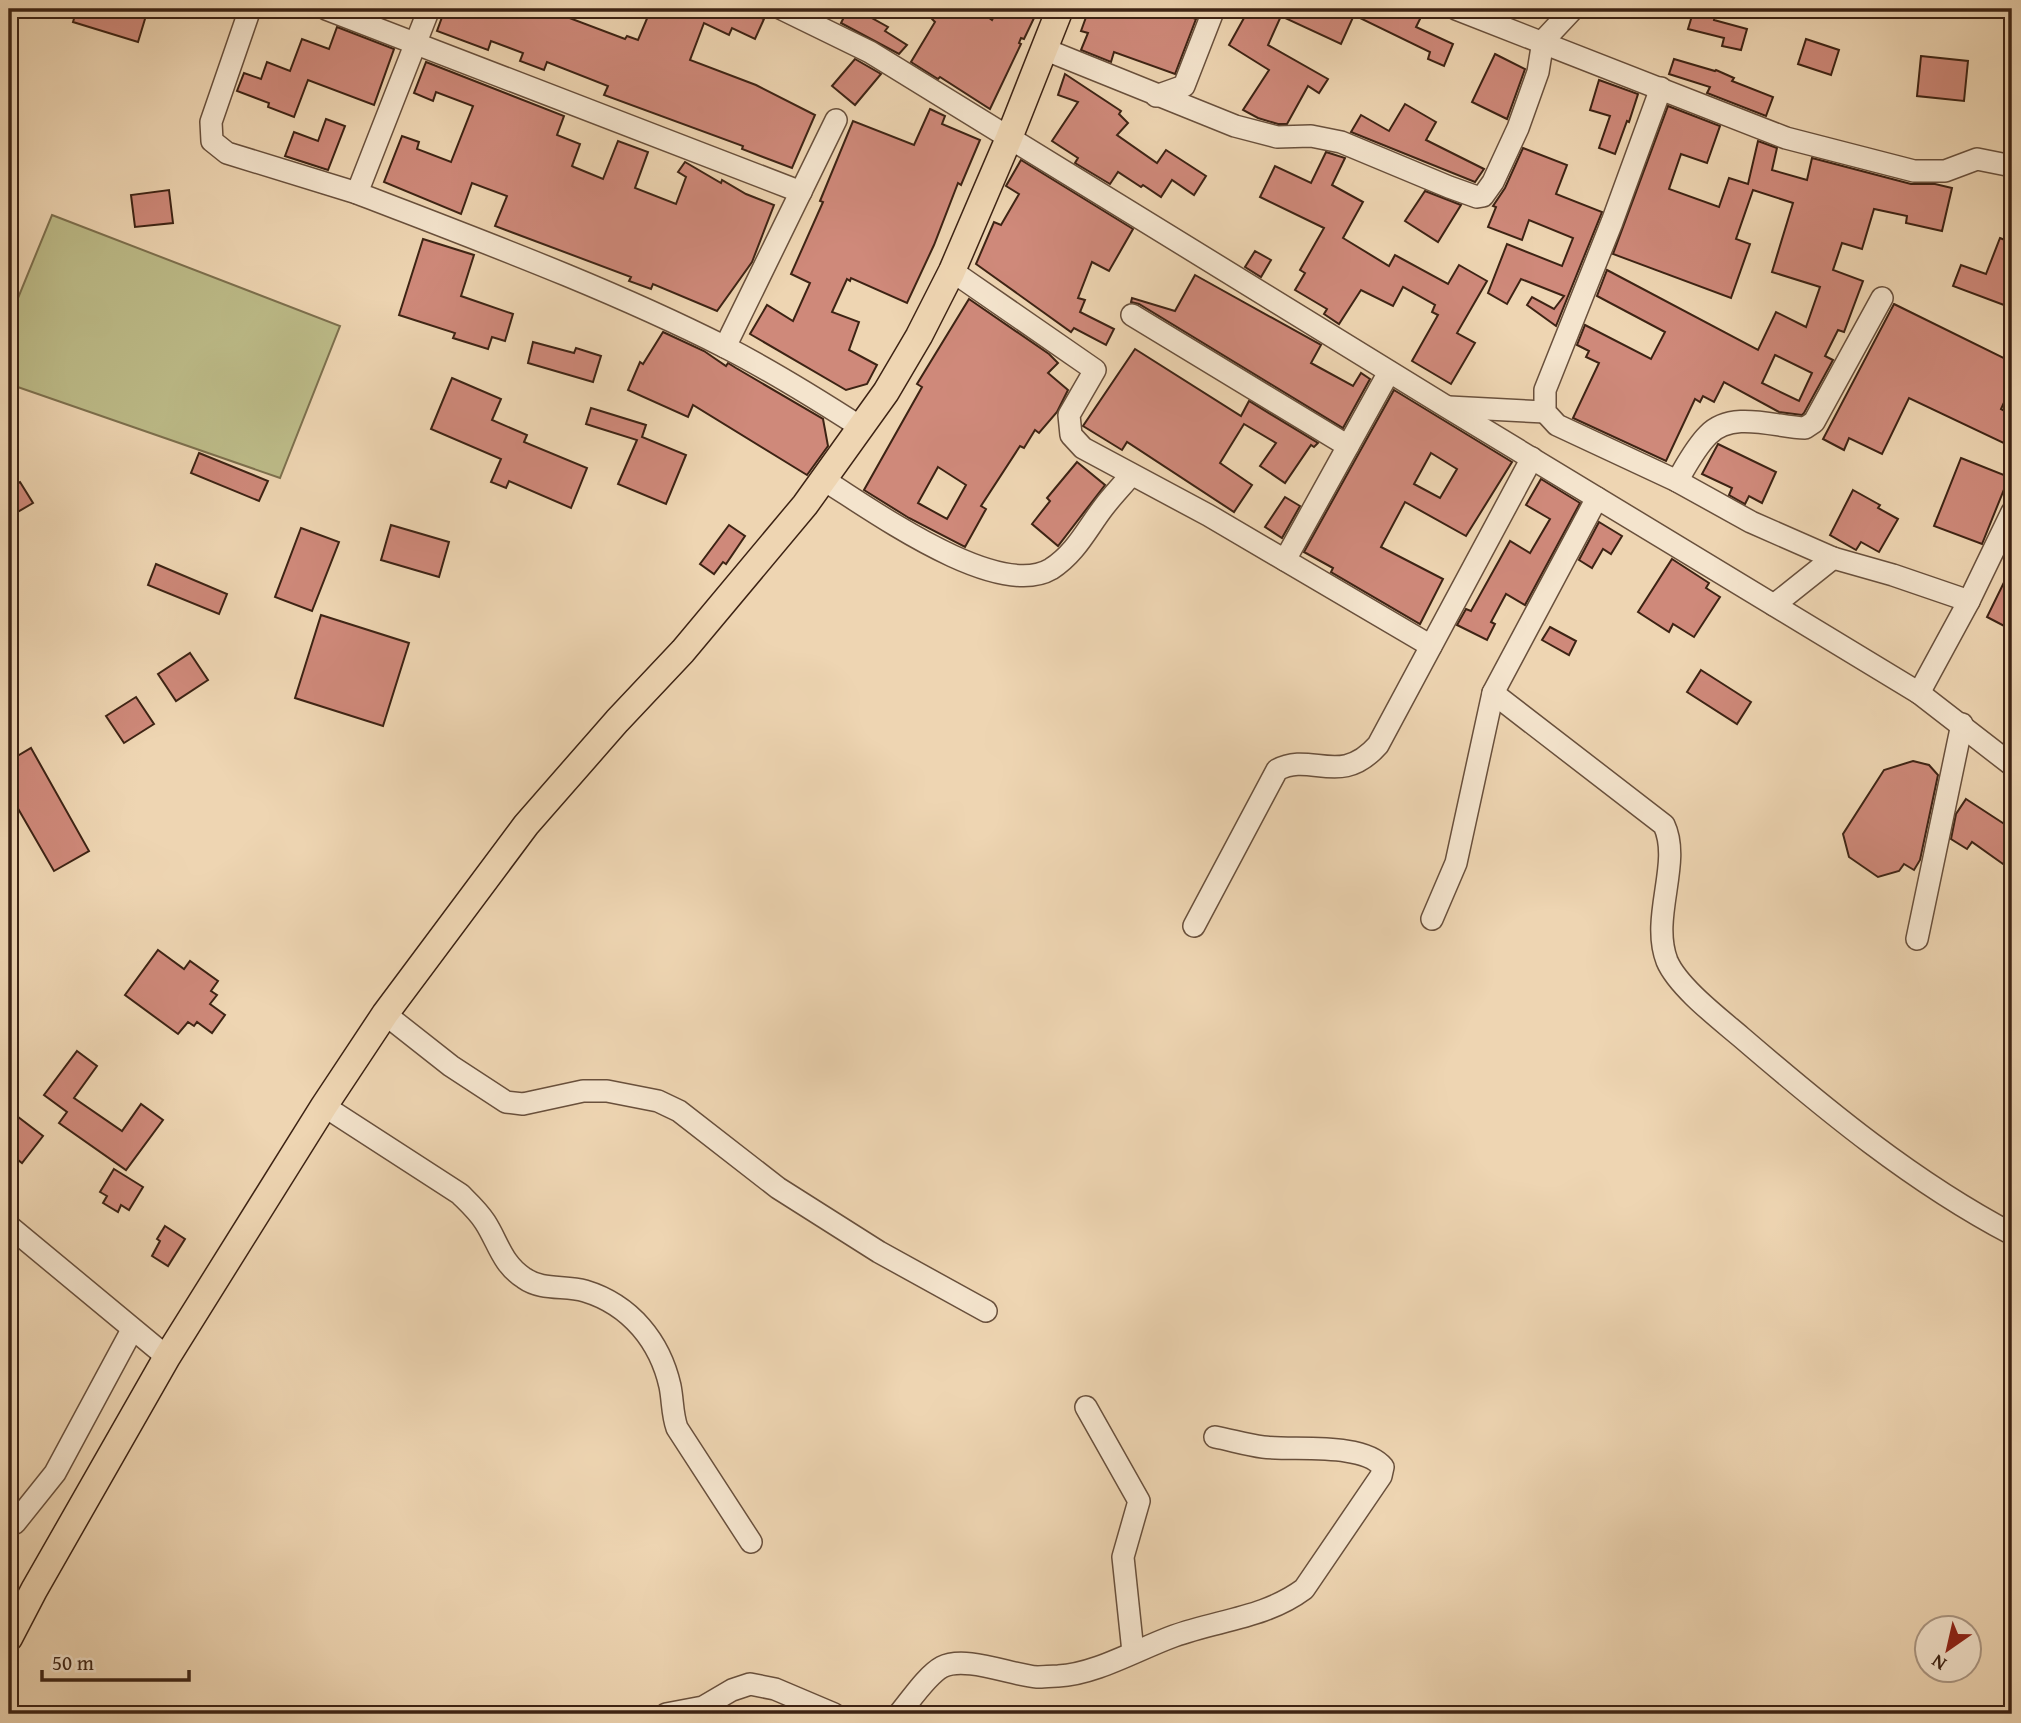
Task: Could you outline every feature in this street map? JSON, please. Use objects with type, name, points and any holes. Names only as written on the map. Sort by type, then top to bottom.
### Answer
[{"type":"main road","points":[[9,1638],[167,1357],[324,1106],[385,1014],[526,825],[682,650],[805,505],[862,428],[919,336],[952,271],[1060,9]]},
{"type":"street","points":[[250,9],[211,122],[212,141],[227,153],[357,193],[561,272],[724,347],[793,384],[862,428]]},
{"type":"street","points":[[326,9],[800,192]]},
{"type":"street","points":[[357,193],[429,9]]},
{"type":"street","points":[[782,9],[870,52],[1389,372],[1919,693],[2009,754]]},
{"type":"street","points":[[1156,96],[1184,86],[1214,9]]},
{"type":"street","points":[[1457,9],[1786,138],[1914,171],[1945,171],[1977,159],[2012,166]]},
{"type":"street","points":[[1044,49],[1156,96],[1235,125],[1277,137],[1311,136],[1341,142],[1449,187],[1483,197],[1493,182],[1518,128],[1538,72],[1543,41],[1573,9]]},
{"type":"street","points":[[1661,88],[1612,222],[1545,390],[1545,412],[1557,425],[1677,481],[1751,522],[1833,558],[1969,601]]},
{"type":"street","points":[[724,347],[836,120]]},
{"type":"street","points":[[952,271],[1095,370],[1069,415],[1071,435],[1083,448],[1208,515],[1431,646]]},
{"type":"street","points":[[1677,481],[1696,450],[1719,426],[1735,421],[1805,428],[1814,422],[1882,298]]},
{"type":"street","points":[[1132,315],[1348,446]]},
{"type":"street","points":[[1285,561],[1389,372]]},
{"type":"street","points":[[1447,407],[1545,412]]},
{"type":"street","points":[[1194,926],[1277,770],[1294,765],[1347,767],[1366,759],[1378,746],[1531,458]]},
{"type":"street","points":[[824,480],[920,538],[975,567],[1002,574],[1027,575],[1049,570],[1068,557],[1131,475]]},
{"type":"street","points":[[1432,919],[1456,863],[1493,693],[1597,498]]},
{"type":"street","points":[[1919,693],[1969,601],[2012,512]]},
{"type":"street","points":[[1774,605],[1833,558]]},
{"type":"street","points":[[1493,693],[1664,825],[1670,845],[1662,916],[1665,953],[1675,975],[1704,1006],[1866,1140],[1949,1199],[2012,1234]]},
{"type":"street","points":[[1917,939],[1962,724]]},
{"type":"street","points":[[385,1014],[451,1066],[506,1102],[523,1104],[583,1091],[607,1091],[658,1101],[678,1111],[778,1188],[879,1252],[986,1311]]},
{"type":"street","points":[[324,1106],[460,1194],[478,1210],[498,1249],[511,1268],[524,1279],[537,1285],[590,1292],[622,1310],[643,1328],[660,1355],[670,1388],[677,1428],[751,1542]]},
{"type":"street","points":[[12,1237],[167,1357]]},
{"type":"street","points":[[9,1525],[15,1523],[55,1473],[132,1329]]},
{"type":"street","points":[[1086,1407],[1139,1501],[1123,1557],[1133,1652]]},
{"type":"street","points":[[899,1714],[932,1674],[943,1666],[957,1663],[1036,1677],[1062,1676],[1085,1671],[1191,1630],[1244,1618],[1287,1601],[1304,1589],[1383,1472],[1383,1467],[1378,1461],[1350,1452],[1263,1447],[1215,1437]]},
{"type":"street","points":[[666,1714],[703,1707],[732,1690],[750,1684],[775,1689],[834,1714]]},
{"type":"shaded area","points":[[52,215],[340,326],[280,478],[9,384],[9,320]]},
{"type":"building","points":[[77,9],[148,9],[138,42],[73,22]]},
{"type":"building","points":[[445,9],[557,9],[566,12],[564,16],[625,39],[627,36],[638,40],[651,9],[741,9],[764,19],[755,39],[732,28],[729,35],[704,23],[690,60],[756,85],[815,115],[792,168],[742,149],[743,146],[604,95],[608,86],[547,62],[544,70],[520,61],[523,53],[491,41],[488,50],[437,31]]},
{"type":"building","points":[[848,9],[877,9],[872,18],[888,27],[885,31],[907,45],[899,54],[841,23]]},
{"type":"building","points":[[940,9],[977,9],[992,20],[998,9],[1020,9],[1035,16],[1024,39],[1021,38],[1021,44],[990,109],[911,62],[935,22],[932,19]]},
{"type":"building","points":[[1089,9],[1169,9],[1196,19],[1175,74],[1114,52],[1111,62],[1081,50],[1088,33],[1081,31]]},
{"type":"building","points":[[1249,9],[1425,9],[1416,27],[1453,44],[1444,66],[1428,59],[1430,52],[1354,15],[1341,44],[1281,16],[1268,45],[1328,79],[1319,93],[1308,86],[1287,124],[1278,124],[1243,110],[1269,70],[1229,45]]},
{"type":"building","points":[[1694,9],[1717,9],[1714,20],[1747,29],[1741,50],[1722,46],[1724,38],[1688,29]]},
{"type":"building","points":[[337,27],[394,49],[374,105],[308,80],[294,117],[268,107],[269,103],[237,91],[244,73],[261,79],[267,62],[290,71],[302,39],[329,49]]},
{"type":"building","points":[[1806,39],[1839,50],[1831,75],[1798,64]]},
{"type":"building","points":[[1495,54],[1525,69],[1507,119],[1472,102]]},
{"type":"building","points":[[1921,56],[1968,61],[1964,101],[1917,96]]},
{"type":"building","points":[[855,59],[881,74],[855,105],[832,86]]},
{"type":"building","points":[[1674,59],[1716,70],[1734,78],[1732,81],[1773,97],[1766,116],[1707,93],[1710,87],[1669,74]]},
{"type":"building","points":[[426,62],[564,116],[557,135],[580,144],[572,166],[603,179],[618,141],[648,152],[635,188],[676,204],[686,177],[678,172],[685,162],[721,183],[722,180],[746,194],[774,205],[752,262],[717,311],[653,284],[651,289],[629,281],[631,277],[495,226],[507,196],[472,183],[461,214],[384,182],[402,136],[419,142],[417,149],[451,162],[473,106],[436,92],[433,101],[414,93]]},
{"type":"building","points":[[1065,74],[1121,111],[1119,114],[1128,123],[1117,135],[1157,163],[1166,150],[1206,176],[1194,195],[1172,180],[1161,197],[1118,172],[1110,184],[1075,163],[1078,158],[1052,141],[1078,102],[1058,95]]},
{"type":"building","points":[[1599,80],[1638,94],[1615,154],[1599,148],[1610,116],[1590,110]]},
{"type":"building","points":[[1405,104],[1436,122],[1426,140],[1484,169],[1475,182],[1351,132],[1361,115],[1389,131]]},
{"type":"building","points":[[1668,106],[1720,126],[1707,163],[1681,154],[1669,189],[1719,207],[1729,178],[1748,184],[1758,141],[1777,148],[1772,170],[1807,180],[1812,158],[1911,184],[1935,184],[1952,188],[1942,231],[1906,223],[1907,216],[1874,209],[1862,249],[1842,243],[1833,270],[1863,281],[1844,332],[1838,330],[1825,356],[1833,360],[1802,415],[1779,412],[1724,382],[1714,402],[1703,396],[1700,402],[1695,399],[1666,461],[1573,418],[1599,363],[1586,357],[1589,351],[1577,345],[1585,325],[1651,359],[1665,332],[1597,296],[1607,270],[1758,350],[1776,312],[1806,327],[1820,287],[1772,272],[1793,203],[1753,190],[1736,239],[1750,244],[1731,298],[1613,254]],"holes":[[[1775,355],[1812,373],[1799,401],[1762,383]]]},
{"type":"building","points":[[930,109],[945,116],[942,124],[980,140],[961,185],[958,183],[934,245],[907,303],[851,278],[850,281],[847,279],[832,312],[859,322],[849,350],[877,365],[867,384],[846,390],[750,334],[767,305],[793,321],[810,283],[791,274],[823,202],[820,201],[853,121],[914,145]]},
{"type":"building","points":[[326,119],[345,126],[328,170],[285,156],[294,132],[318,141]]},
{"type":"building","points":[[1523,148],[1567,165],[1556,194],[1602,212],[1556,326],[1527,305],[1532,297],[1554,309],[1564,296],[1521,279],[1507,304],[1488,293],[1507,244],[1562,266],[1573,238],[1529,220],[1522,240],[1488,227],[1496,207],[1493,206],[1505,188]]},
{"type":"building","points":[[1326,152],[1345,158],[1332,185],[1363,202],[1343,238],[1389,266],[1395,255],[1448,284],[1459,265],[1487,281],[1457,333],[1475,343],[1451,384],[1412,361],[1438,315],[1432,312],[1435,305],[1403,287],[1393,306],[1361,290],[1339,324],[1324,314],[1327,309],[1295,290],[1305,273],[1300,270],[1324,228],[1260,197],[1275,166],[1311,183]]},
{"type":"building","points":[[1021,160],[1133,229],[1109,271],[1092,262],[1078,298],[1085,300],[1080,312],[1114,329],[1106,345],[1074,328],[1071,332],[976,264],[994,222],[1001,225],[1019,194],[1006,186]]},
{"type":"building","points":[[169,190],[173,223],[135,227],[131,195]]},
{"type":"building","points":[[1425,191],[1461,205],[1438,242],[1405,221]]},
{"type":"building","points":[[2000,238],[2012,243],[2012,308],[1953,286],[1961,265],[1986,274]]},
{"type":"building","points":[[423,239],[474,255],[461,296],[513,314],[505,341],[492,337],[488,349],[453,338],[455,333],[399,315]]},
{"type":"building","points":[[1255,251],[1271,260],[1261,277],[1245,267]]},
{"type":"building","points":[[1195,275],[1321,345],[1311,363],[1353,386],[1361,373],[1370,379],[1343,428],[1139,304],[1131,302],[1132,298],[1175,311]]},
{"type":"building","points":[[969,299],[1049,354],[1058,363],[1048,373],[1068,390],[1057,412],[1039,433],[1035,430],[1024,448],[1020,446],[981,506],[986,509],[965,547],[909,518],[864,490],[922,387],[917,384]],"holes":[[[938,467],[966,485],[947,519],[918,503]]]},
{"type":"building","points":[[1894,304],[2012,362],[2012,385],[2001,409],[2012,415],[2012,447],[1909,398],[1882,454],[1849,438],[1844,450],[1823,439]]},
{"type":"building","points":[[663,332],[704,351],[726,366],[728,363],[823,419],[828,446],[807,475],[693,405],[688,417],[628,390],[640,362],[643,364]]},
{"type":"building","points":[[533,342],[574,353],[576,348],[601,356],[593,382],[528,363]]},
{"type":"building","points":[[1135,349],[1241,416],[1249,401],[1318,443],[1314,447],[1311,445],[1285,483],[1260,466],[1276,443],[1244,424],[1220,463],[1252,485],[1234,512],[1127,442],[1122,450],[1083,426]]},
{"type":"building","points":[[452,378],[501,399],[492,420],[527,435],[524,442],[587,468],[571,508],[509,481],[506,488],[491,482],[501,459],[431,429]]},
{"type":"building","points":[[1394,390],[1512,462],[1466,536],[1405,502],[1381,547],[1443,579],[1420,624],[1331,572],[1333,568],[1304,552]],"holes":[[[1431,453],[1457,469],[1440,498],[1414,484]]]},
{"type":"building","points":[[591,408],[646,425],[642,437],[686,455],[666,504],[618,484],[637,440],[586,424]]},
{"type":"building","points":[[1718,444],[1776,472],[1762,503],[1749,496],[1745,504],[1729,495],[1732,488],[1702,474]]},
{"type":"building","points":[[199,453],[268,481],[259,501],[191,473]]},
{"type":"building","points":[[1961,458],[2009,477],[1982,544],[1934,526]]},
{"type":"building","points":[[1077,462],[1105,485],[1058,546],[1032,524],[1050,501],[1047,498]]},
{"type":"building","points":[[1541,479],[1580,503],[1525,605],[1506,594],[1491,622],[1495,624],[1487,640],[1457,625],[1466,609],[1471,611],[1510,541],[1530,553],[1550,519],[1526,505]]},
{"type":"building","points":[[20,482],[33,503],[9,517],[9,488]]},
{"type":"building","points":[[1853,490],[1898,519],[1879,552],[1861,542],[1856,550],[1830,535]]},
{"type":"building","points":[[1285,497],[1300,506],[1282,538],[1265,527]]},
{"type":"building","points":[[1599,522],[1622,536],[1611,554],[1603,549],[1592,568],[1579,560]]},
{"type":"building","points":[[391,525],[449,542],[439,577],[381,560]]},
{"type":"building","points":[[729,525],[745,536],[726,564],[723,562],[714,574],[700,564]]},
{"type":"building","points":[[301,528],[339,542],[312,611],[275,597]]},
{"type":"building","points":[[1672,559],[1709,583],[1706,588],[1720,597],[1694,637],[1673,624],[1669,632],[1638,612]]},
{"type":"building","points":[[156,564],[227,594],[219,614],[148,585]]},
{"type":"building","points":[[2012,566],[2012,630],[1987,617]]},
{"type":"building","points":[[321,615],[409,643],[383,726],[295,698]]},
{"type":"building","points":[[1550,627],[1576,641],[1569,655],[1542,640]]},
{"type":"building","points":[[190,653],[208,680],[176,701],[158,674]]},
{"type":"building","points":[[1701,670],[1751,702],[1737,724],[1687,692]]},
{"type":"building","points":[[136,697],[154,724],[124,743],[106,716]]},
{"type":"building","points":[[31,748],[89,851],[54,871],[9,793],[9,761]]},
{"type":"building","points":[[1913,761],[1929,765],[1938,775],[1920,860],[1914,870],[1904,864],[1899,871],[1878,877],[1849,857],[1843,834],[1884,770]]},
{"type":"building","points":[[1966,799],[2012,829],[2012,853],[2003,864],[1972,842],[1967,849],[1951,839],[1956,814]]},
{"type":"building","points":[[158,950],[184,969],[190,961],[218,981],[211,991],[217,995],[210,1004],[225,1015],[212,1033],[197,1022],[194,1026],[188,1022],[178,1034],[125,995]]},
{"type":"building","points":[[77,1051],[97,1066],[74,1098],[122,1131],[141,1104],[163,1120],[126,1170],[59,1123],[67,1112],[44,1095]]},
{"type":"building","points":[[9,1110],[43,1136],[22,1163],[9,1153]]},
{"type":"building","points":[[114,1169],[143,1187],[129,1210],[121,1205],[118,1212],[103,1203],[107,1196],[100,1192]]},
{"type":"building","points":[[165,1226],[185,1239],[168,1266],[152,1256],[160,1241],[157,1239]]}]
